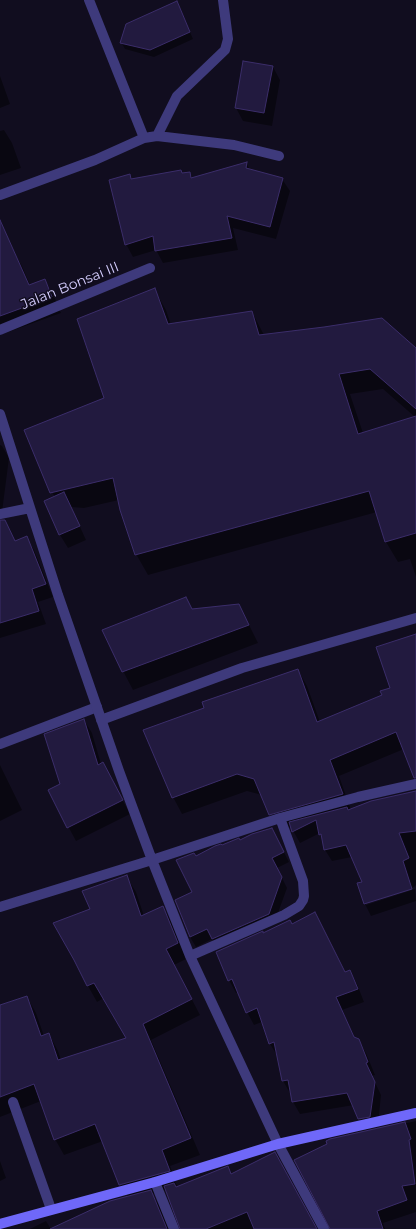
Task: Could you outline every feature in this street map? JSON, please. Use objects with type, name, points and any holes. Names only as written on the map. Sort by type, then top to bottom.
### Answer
[{"type":"street","points":[[88,0],[144,138]]},
{"type":"street","points":[[157,136],[176,96],[225,50],[228,39],[223,0]]},
{"type":"street","points":[[0,195],[95,160],[144,138],[157,136],[234,145],[279,156]]},
{"type":"street","name":"Jalan Bonsai III","points":[[0,330],[150,268]]},
{"type":"street","points":[[0,414],[101,720],[152,860],[190,956],[278,1144],[324,1229]]},
{"type":"street","points":[[0,514],[30,508]]},
{"type":"street","points":[[101,720],[242,668],[416,618]]},
{"type":"street","points":[[0,744],[97,707]]},
{"type":"street","points":[[0,907],[152,860],[280,818],[358,797],[416,784]]},
{"type":"street","points":[[190,956],[284,915],[299,906],[303,900],[304,881],[280,818]]},
{"type":"street","points":[[13,1102],[51,1209]]},
{"type":"street","points":[[0,1224],[155,1182],[278,1144],[416,1113]]},
{"type":"street","points":[[155,1182],[174,1229]]},
{"type":"building","points":[[177,1],[190,32],[150,50],[120,43],[126,24]]},
{"type":"building","points":[[243,61],[273,66],[264,113],[235,108]]},
{"type":"building","points":[[247,162],[246,168],[283,178],[270,227],[227,216],[232,238],[155,251],[153,236],[125,245],[109,180],[130,174],[131,179],[181,170],[182,173],[190,172],[191,178]]},
{"type":"building","points":[[0,220],[29,285],[45,279],[52,297],[0,316]]},
{"type":"building","points":[[155,288],[168,324],[252,311],[259,335],[382,318],[416,348],[416,409],[370,369],[339,374],[358,434],[416,416],[416,533],[385,542],[369,491],[135,555],[120,510],[113,478],[50,493],[24,430],[104,398],[77,319]]},
{"type":"building","points":[[64,492],[80,526],[59,535],[44,501]]},
{"type":"building","points":[[0,520],[5,520],[15,541],[27,536],[46,584],[32,589],[39,611],[0,623]]},
{"type":"building","points":[[186,597],[192,609],[239,604],[249,625],[122,672],[102,630]]},
{"type":"building","points":[[416,634],[416,778],[414,778],[396,732],[330,760],[343,794],[269,815],[254,779],[237,774],[172,798],[143,730],[204,708],[202,702],[298,669],[317,722],[382,695],[380,691],[390,688],[376,647]]},
{"type":"building","points":[[84,719],[98,765],[103,762],[123,800],[67,828],[48,790],[60,784],[44,734]]},
{"type":"building","points":[[416,791],[416,831],[399,833],[409,858],[403,861],[412,889],[364,904],[357,883],[362,882],[346,845],[324,850],[321,834],[319,835],[316,820],[292,832],[289,822],[347,807],[348,810],[371,801]]},
{"type":"building","points":[[272,828],[284,852],[272,858],[282,877],[269,914],[212,939],[207,929],[190,937],[175,900],[192,892],[176,860],[194,853],[196,856],[215,846],[222,845],[239,838],[240,840],[252,834]]},
{"type":"building","points":[[127,875],[141,916],[163,906],[178,943],[166,949],[192,999],[143,1024],[191,1138],[162,1150],[170,1171],[119,1185],[95,1124],[54,1140],[34,1084],[0,1097],[0,1005],[27,996],[41,1036],[49,1033],[58,1060],[126,1038],[94,983],[87,986],[53,923],[90,909],[82,891]]},
{"type":"building","points":[[315,912],[345,972],[350,970],[358,989],[336,997],[354,1037],[359,1039],[368,1062],[366,1063],[375,1082],[370,1117],[358,1119],[347,1093],[292,1102],[288,1080],[282,1081],[274,1042],[269,1044],[257,1008],[246,1013],[232,979],[228,981],[216,952],[263,931],[263,933],[290,920],[292,924]]},
{"type":"building","points":[[405,1122],[411,1139],[409,1140],[415,1184],[402,1186],[407,1200],[377,1211],[383,1229],[330,1229],[294,1160],[327,1144],[326,1141],[330,1139]]},
{"type":"building","points":[[275,1152],[317,1229],[254,1229],[247,1212],[206,1229],[180,1229],[164,1186],[174,1183],[176,1187],[228,1166],[231,1174]]},
{"type":"building","points":[[151,1190],[167,1229],[50,1229],[110,1201]]}]
